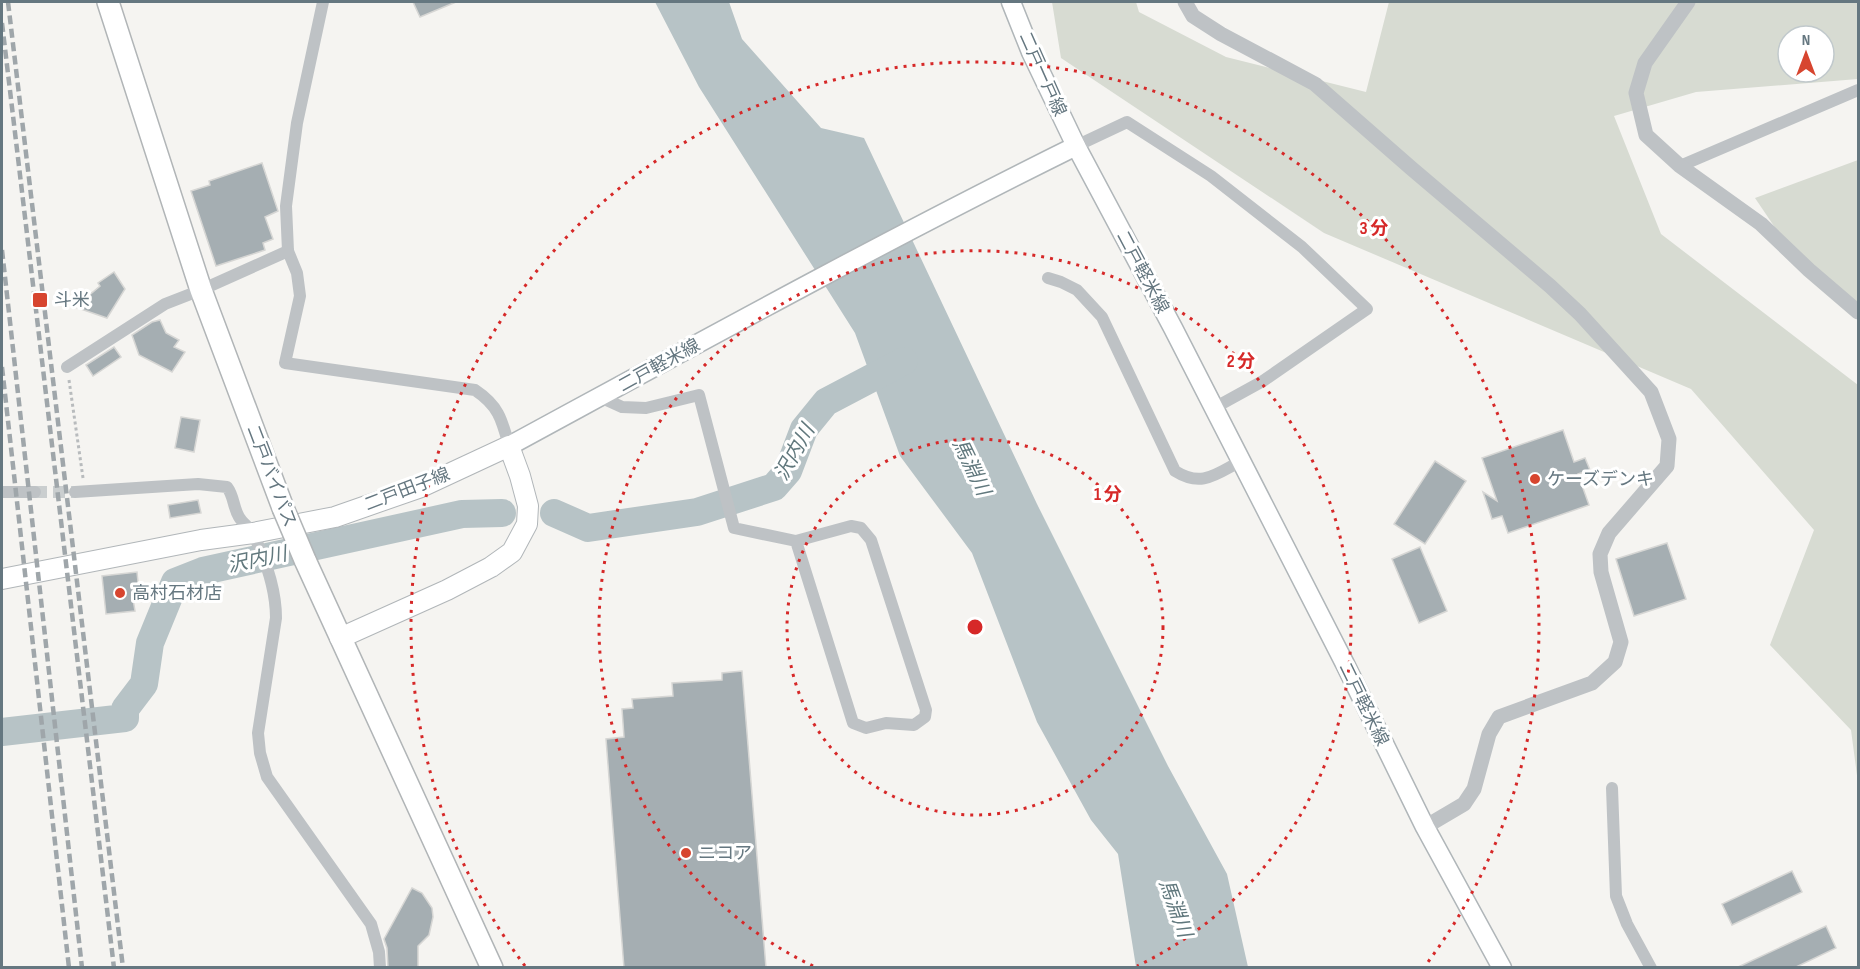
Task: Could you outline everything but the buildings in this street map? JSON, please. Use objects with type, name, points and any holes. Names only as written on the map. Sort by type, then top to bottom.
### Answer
[{"type":"highway","name":"二戸バイパス","points":[[108,2],[201,290],[283,508],[339,638],[492,968]]},
{"type":"main road","name":"二戸一戸線","points":[[1011,2],[1031,52],[1076,146]]},
{"type":"main road","name":"二戸軽米線","points":[[509,446],[961,203],[1076,146],[1214,408],[1345,664],[1425,827],[1502,968]]},
{"type":"main road","name":"二戸田子線","points":[[2,579],[201,540],[253,533],[335,517],[421,487],[509,446]]},
{"type":"main road","points":[[339,638],[447,590],[491,567],[512,552],[527,524],[528,506],[509,446]]},
{"type":"street","points":[[322,2],[294,147],[286,206],[288,250],[297,273],[300,296],[285,363],[475,390],[488,398],[500,415],[509,446]]},
{"type":"street","points":[[1185,2],[1193,16],[1202,22],[1315,84],[1550,286],[1580,314],[1651,392],[1669,439],[1667,466],[1609,533],[1600,554],[1601,572],[1621,642],[1615,662],[1592,683],[1499,717],[1489,734],[1474,789],[1464,804],[1425,827]]},
{"type":"street","points":[[1688,2],[1645,63],[1636,93],[1646,135],[1680,166],[1761,224],[1809,270],[1858,312]]},
{"type":"street","points":[[1680,166],[1858,90]]},
{"type":"street","points":[[1076,146],[1126,122],[1220,183],[1302,247],[1367,309],[1263,381],[1214,408]]},
{"type":"street","points":[[67,367],[165,303],[201,290],[288,250]]},
{"type":"street","points":[[1048,278],[1077,290],[1102,317],[1175,471],[1185,478],[1206,479],[1241,461]]},
{"type":"street","points":[[600,397],[622,407],[646,408],[699,395],[734,528],[796,541],[851,526],[861,528],[871,540],[926,710],[925,717],[914,725],[886,723],[866,728],[853,723],[796,541]]},
{"type":"street","points":[[80,491],[198,484],[227,487],[233,495],[238,517],[253,533],[273,586],[276,602],[276,618],[258,733],[260,753],[267,777],[371,924],[379,952],[380,968]]},
{"type":"street","points":[[2,492],[35,492]]},
{"type":"street","points":[[1612,788],[1616,896],[1627,924],[1651,968]]},
{"type":"path","points":[[67,367],[80,491]]},
{"type":"shaded area","points":[[1052,2],[1136,2],[1139,12],[1226,57],[1366,92],[1389,2],[1858,2],[1858,79],[1836,81],[1836,24],[1776,24],[1776,84],[1796,84],[1696,92],[1614,116],[1661,234],[1858,385],[1858,783],[1851,730],[1770,645],[1814,530],[1691,389],[1324,233],[1061,58]]},
{"type":"shaded area","points":[[1858,160],[1858,305],[1803,269],[1755,198]]},
{"type":"water","name":"馬淵川","points":[[655,2],[729,2],[742,39],[821,128],[864,138],[1037,504],[1168,766],[1227,874],[1248,967],[1136,967],[1118,854],[1091,820],[1037,722],[972,553],[900,456],[855,333],[699,87]]},
{"type":"waterway","name":"沢内川","points":[[554,513],[588,528],[697,512],[774,487],[788,471],[804,429],[826,402],[904,361]]},
{"type":"waterway","name":"沢内川","points":[[2,732],[125,718],[125,709],[144,684],[150,643],[175,582],[203,571],[462,514],[502,513]]},
{"type":"tunnel","points":[[35,492],[75,492]]},
{"type":"railway","points":[[8,2],[123,968]]},
{"type":"railway","points":[[2,23],[114,968]]},
{"type":"railway","points":[[2,250],[82,968]]},
{"type":"railway","points":[[2,367],[69,968]]},
{"type":"place","name":"斗米","points":[[40,300]]},
{"type":"place","name":"ケーズデンキ","points":[[1535,479]]},
{"type":"place","name":"高村石材店","points":[[120,593]]},
{"type":"place","name":"ニコア","points":[[686,853]]}]
